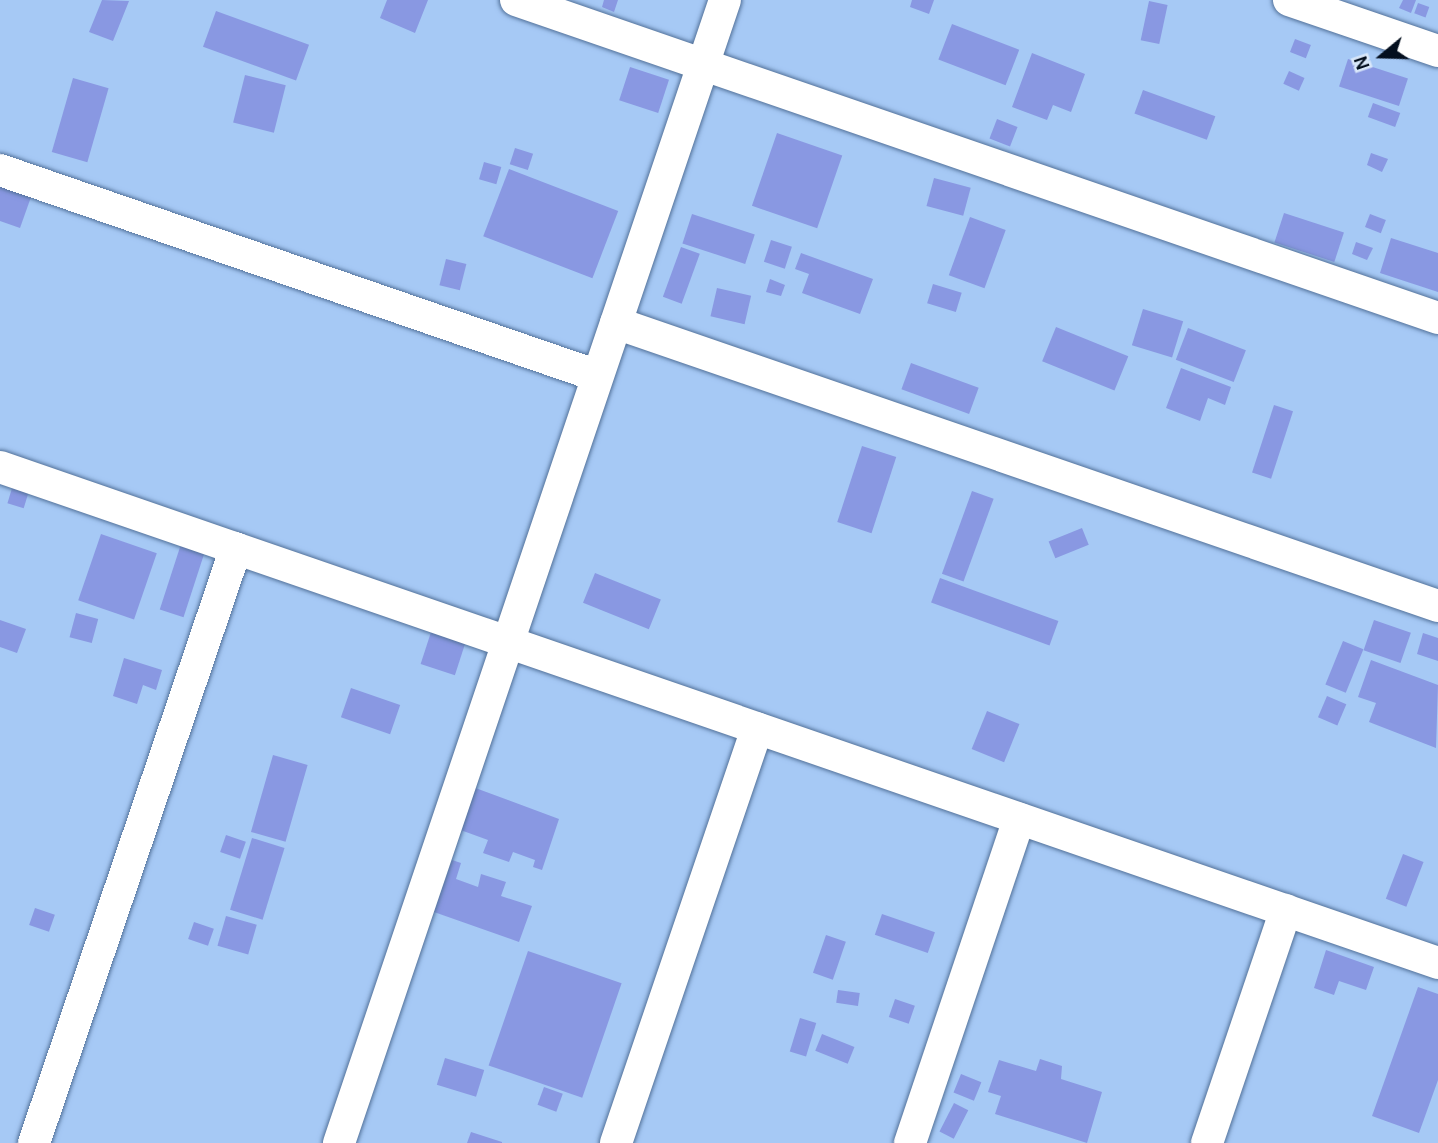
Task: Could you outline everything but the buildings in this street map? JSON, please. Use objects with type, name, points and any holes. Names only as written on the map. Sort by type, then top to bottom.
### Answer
[{"type":"street","points":[[516,0],[1438,318]]},
{"type":"street","points":[[339,1143],[725,0]]},
{"type":"street","points":[[1289,0],[1438,51]]},
{"type":"street","points":[[0,170],[598,376]]},
{"type":"street","points":[[616,323],[1438,606]]},
{"type":"street","points":[[0,467],[1438,963]]},
{"type":"street","points":[[34,1143],[236,548]]},
{"type":"street","points":[[616,1143],[757,728]]},
{"type":"street","points":[[909,1143],[1019,819]]},
{"type":"street","points":[[1207,1143],[1286,911]]}]
